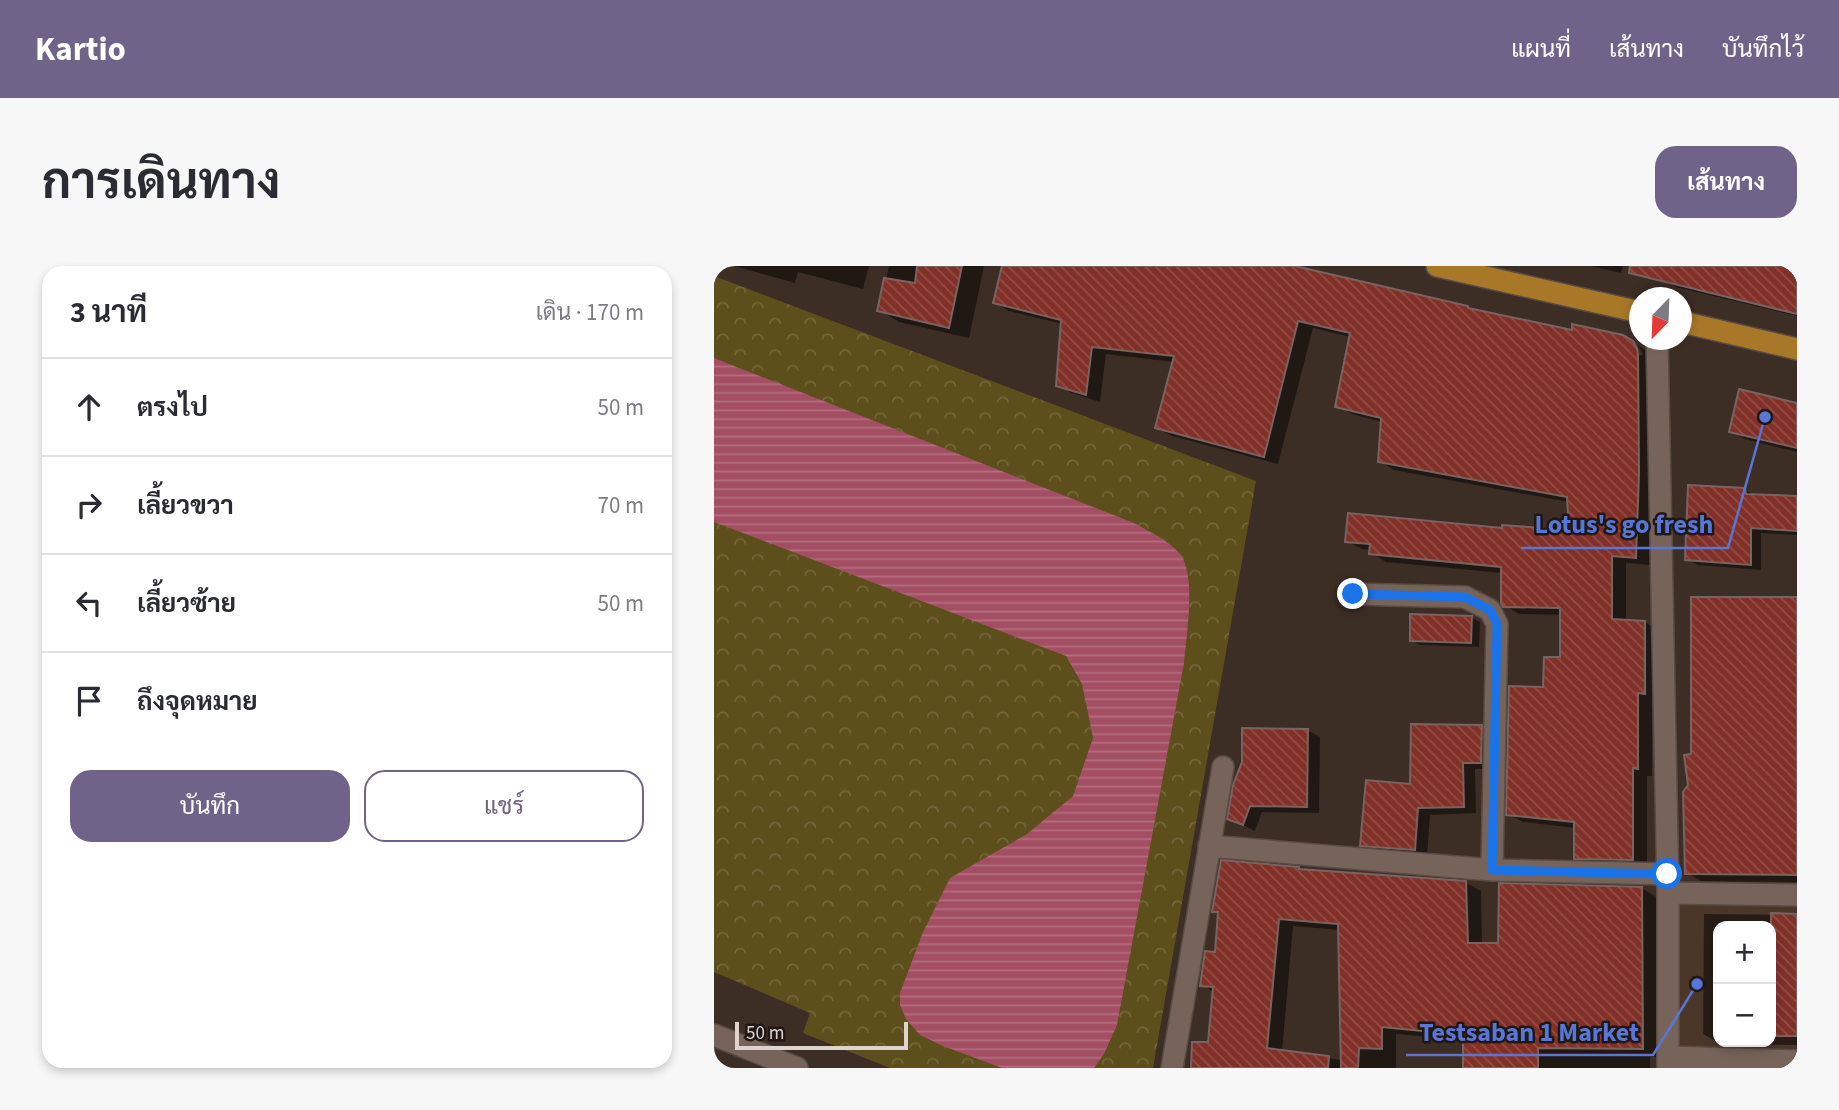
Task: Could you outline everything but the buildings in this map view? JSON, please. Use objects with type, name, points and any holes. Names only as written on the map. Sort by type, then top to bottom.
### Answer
[{"type":"main road","points":[[1437,266],[1629,310]]},
{"type":"main road","points":[[1692,324],[1797,349]]},
{"type":"street","points":[[1657,350],[1668,1063],[1797,1060]]},
{"type":"street","points":[[1353,594],[1465,597],[1490,610],[1497,624],[1492,870]]},
{"type":"street","points":[[1172,1068],[1223,767]]},
{"type":"street","points":[[1209,846],[1797,895]]},
{"type":"street","points":[[714,1035],[797,1068]]},
{"type":"shaded area","points":[[714,358],[1134,523],[1164,540],[1180,554],[1185,564],[1189,591],[1184,663],[1117,1025],[1104,1054],[1094,1068],[1002,1068],[920,1035],[906,1019],[900,1005],[900,993],[923,932],[950,878],[1027,834],[1073,796],[1093,738],[1082,684],[1066,656],[714,522]]},
{"type":"shaded area","points":[[1675,898],[1797,900],[1797,1054],[1677,1051]]},
{"type":"green space","points":[[714,276],[1256,481],[1153,1068],[890,1068],[803,1033],[810,1013],[714,972]]},
{"type":"place","name":"Lotus's go fresh","points":[[1765,417]]},
{"type":"place","name":"Testsaban 1 Market","points":[[1697,984]]},
{"type":"route","points":[[1353,594],[1465,597],[1490,610],[1497,624],[1492,870],[1667,874]]}]
